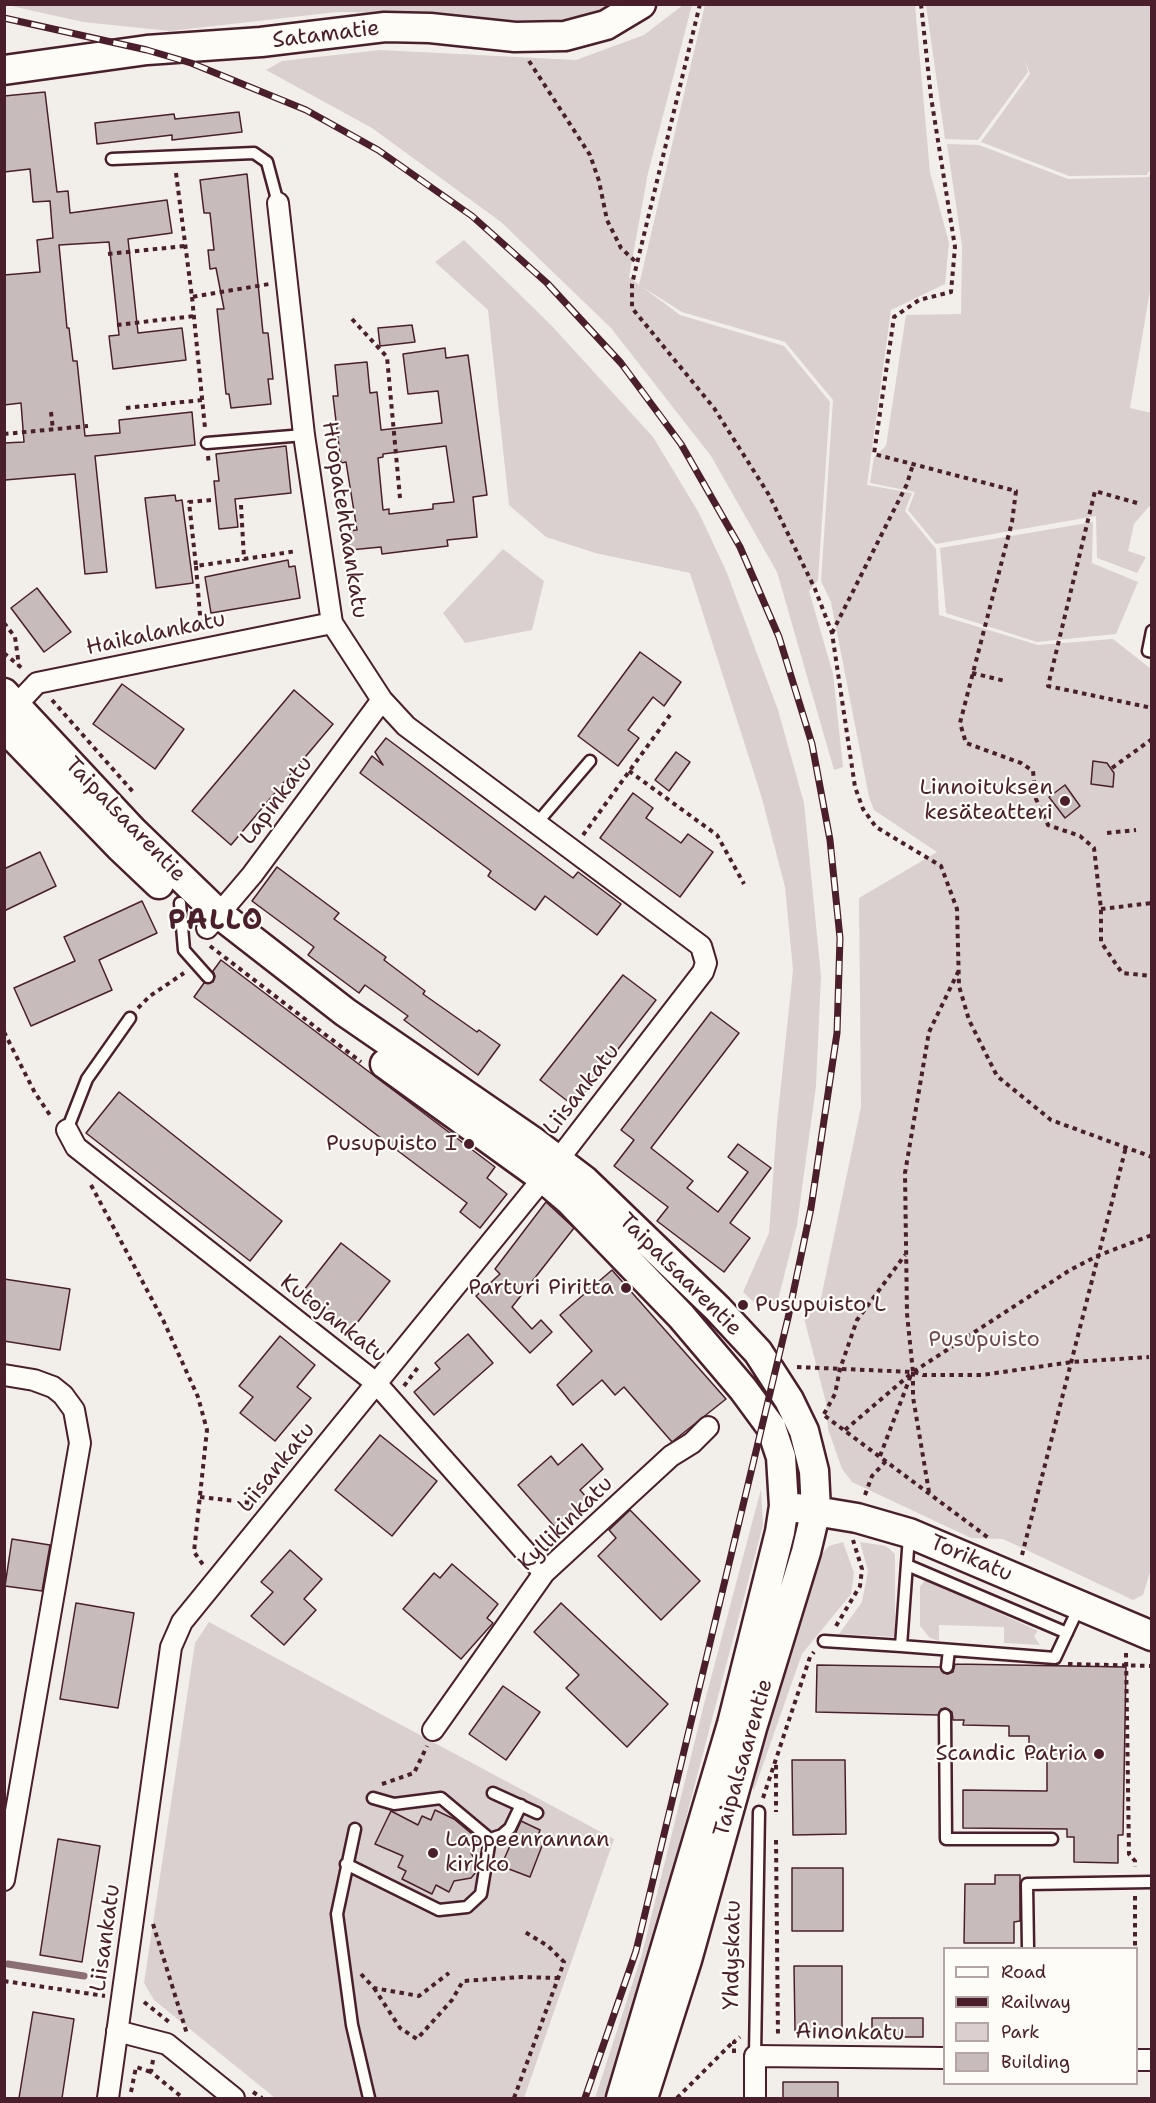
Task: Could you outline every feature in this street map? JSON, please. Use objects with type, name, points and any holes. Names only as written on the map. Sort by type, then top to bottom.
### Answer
[{"type":"main road","name":"Satamatie","points":[[4,70],[147,50],[261,42],[385,27],[430,28],[515,37],[565,36],[606,25],[641,4]]},
{"type":"main road","name":"Taipalsaarentie","points":[[8,711],[120,847],[180,903],[213,921],[345,1012],[551,1169],[620,1251],[744,1389],[771,1427],[781,1457],[784,1506],[732,1724],[621,2098]]},
{"type":"main road","name":"Taipalsaarentie","points":[[8,711],[132,830],[213,921]]},
{"type":"main road","name":"Taipalsaarentie","points":[[551,1169],[585,1181],[758,1352],[789,1400],[804,1431],[814,1471],[816,1509],[806,1552],[752,1728],[687,1960],[643,2098]]},
{"type":"main road","name":"Torikatu","points":[[784,1506],[816,1509],[909,1533],[1152,1636]]},
{"type":"street","name":"Huopatehtaankatu","points":[[278,203],[289,280],[304,435],[332,623],[382,700],[406,726],[701,946],[706,963]]},
{"type":"street","name":"Haikalankatu","points":[[37,682],[332,623]]},
{"type":"street","points":[[8,711],[37,682]]},
{"type":"street","name":"Lapinkatu","points":[[213,921],[382,700]]},
{"type":"street","name":"Liisankatu","points":[[108,2098],[171,1647],[182,1622],[551,1169],[698,979],[706,963]]},
{"type":"street","name":"Kutojankatu","points":[[67,1130],[76,1147],[376,1383],[544,1573]]},
{"type":"street","points":[[4,1375],[34,1380],[53,1387],[63,1395],[74,1410],[80,1443],[4,1880]]},
{"type":"street","name":"Kyllikinkatu","points":[[433,1730],[544,1573],[671,1456],[692,1443],[708,1427]]},
{"type":"street","points":[[117,2031],[167,2044],[234,2098]]},
{"type":"street","name":"Ainonkatu","points":[[755,2056],[943,2058]]},
{"type":"street","name":"Yhdyskatu","points":[[755,2056],[755,2098]]},
{"type":"lane","points":[[112,159],[254,153],[267,162],[278,203]]},
{"type":"lane","points":[[207,444],[304,435]]},
{"type":"lane","points":[[1152,631],[1148,651],[1152,652]]},
{"type":"lane","points":[[537,823],[590,761]]},
{"type":"lane","points":[[180,903],[184,950],[208,977]]},
{"type":"lane","points":[[67,1130],[87,1079],[130,1018]]},
{"type":"lane","points":[[901,1646],[909,1533]]},
{"type":"lane","points":[[907,1565],[1067,1633]]},
{"type":"lane","points":[[824,1641],[1055,1658],[1080,1604]]},
{"type":"lane","points":[[947,1668],[949,1650]]},
{"type":"lane","points":[[945,1715],[946,1839],[1052,1839]]},
{"type":"lane","points":[[493,1793],[537,1813]]},
{"type":"lane","points":[[373,1798],[394,1804],[441,1798],[490,1839]]},
{"type":"lane","points":[[490,1839],[502,1835],[510,1828],[521,1805]]},
{"type":"lane","name":"Yhdyskatu","points":[[755,2056],[759,1812]]},
{"type":"lane","points":[[355,1828],[337,1914],[352,2025],[369,2098]]},
{"type":"lane","points":[[346,1864],[440,1910],[467,1906],[481,1894],[490,1839]]},
{"type":"lane","points":[[1028,1947],[1027,1884],[1152,1882]]},
{"type":"path","points":[[700,4],[632,284],[633,308],[714,408],[769,495],[815,589],[832,633],[855,787],[863,809],[876,826],[941,866],[957,909],[959,986],[969,1020],[997,1076],[1052,1120],[1126,1147],[1151,1159]]},
{"type":"path","points":[[921,4],[931,97],[955,247],[951,292],[919,300],[894,317],[874,454],[1016,491],[1012,522],[960,723],[966,743],[1021,763],[1033,771],[1036,799],[1048,825],[1080,836],[1094,848],[1101,909],[1101,942],[1122,973],[1152,976]]},
{"type":"path","points":[[524,53],[590,155],[599,181],[606,220],[621,248],[637,263]]},
{"type":"path","points":[[176,173],[192,297],[209,465]]},
{"type":"path","points":[[108,254],[185,246]]},
{"type":"path","points":[[192,297],[289,280]]},
{"type":"path","points":[[117,325],[194,316]]},
{"type":"path","points":[[352,319],[387,357],[400,498]]},
{"type":"path","points":[[126,408],[202,400]]},
{"type":"path","points":[[51,412],[53,430]]},
{"type":"path","points":[[4,434],[88,426]]},
{"type":"path","points":[[832,633],[907,484],[913,464]]},
{"type":"path","points":[[1137,503],[1095,491],[1048,686],[1152,708]]},
{"type":"path","points":[[201,627],[189,502],[211,500]]},
{"type":"path","points":[[241,505],[244,559]]},
{"type":"path","points":[[196,566],[297,551]]},
{"type":"path","points":[[4,623],[15,637],[19,666]]},
{"type":"path","points":[[4,653],[37,682],[135,794]]},
{"type":"path","points":[[972,674],[1005,681]]},
{"type":"path","points":[[59,707],[62,697]]},
{"type":"path","points":[[572,850],[670,715]]},
{"type":"path","points":[[1113,768],[1152,739]]},
{"type":"path","points":[[629,771],[717,835],[744,884]]},
{"type":"path","points":[[1107,833],[1136,830]]},
{"type":"path","points":[[1101,909],[1152,903]]},
{"type":"path","points":[[929,1493],[913,1396],[905,1254],[905,1173],[929,1032],[960,969]]},
{"type":"path","points":[[150,996],[181,975]]},
{"type":"path","points":[[4,1032],[35,1093],[52,1119],[67,1130]]},
{"type":"path","points":[[1021,1558],[1126,1147]]},
{"type":"path","points":[[89,1182],[164,1322],[198,1397],[207,1430],[194,1552],[206,1570],[213,1561]]},
{"type":"path","points":[[845,1430],[913,1372],[1070,1270],[1097,1256],[1152,1235]]},
{"type":"path","points":[[823,1415],[835,1394],[840,1369],[857,1320],[905,1254]]},
{"type":"path","points":[[788,1367],[913,1372],[923,1375],[982,1375],[1072,1362],[1149,1357]]},
{"type":"path","points":[[404,1392],[404,1387],[425,1358]]},
{"type":"path","points":[[880,1456],[913,1372]]},
{"type":"path","points":[[200,1497],[260,1504]]},
{"type":"path","points":[[1120,1622],[1113,1640],[1128,1655],[1129,1854],[1135,1861],[1135,1947]]},
{"type":"path","points":[[373,1798],[382,1784],[414,1773],[423,1758],[433,1730]]},
{"type":"path","points":[[776,1761],[776,1820]]},
{"type":"path","points":[[776,1832],[778,2043]]},
{"type":"path","points":[[150,1915],[188,2038]]},
{"type":"path","points":[[514,2098],[564,1962],[548,1946],[525,1932]]},
{"type":"path","points":[[343,1953],[374,1988],[400,2028],[417,2039],[452,2000],[463,1982],[522,1977],[559,1978]]},
{"type":"path","points":[[374,1988],[419,1996],[449,1973]]},
{"type":"path","points":[[4,1981],[113,1998]]},
{"type":"path","points":[[677,2098],[734,2042]]},
{"type":"path","points":[[151,2072],[154,2054]]},
{"type":"path","points":[[130,2098],[136,2067],[151,2072],[183,2098]]},
{"type":"green space","points":[[7,5],[610,5],[573,20],[509,22],[396,13],[337,12],[170,31],[83,22]]},
{"type":"green space","name":"Pusupuisto","points":[[683,5],[692,5],[648,173],[629,277],[639,285],[705,5],[915,5],[930,172],[949,243],[945,284],[891,310],[867,485],[912,493],[905,511],[936,549],[939,615],[1038,645],[1113,639],[1151,669],[1152,1565],[1143,1595],[1133,1600],[1003,1539],[971,1538],[852,1482],[842,1469],[828,1429],[826,1403],[803,1314],[821,1298],[861,1107],[859,898],[937,852],[874,810],[869,797],[831,602],[821,581],[833,400],[785,342],[682,312],[641,286],[680,315],[784,346],[830,402],[818,580],[809,591],[833,674],[843,767],[834,770],[777,572],[711,456],[611,328],[501,222],[372,128],[266,70],[282,61],[380,50],[576,60],[644,35]]},
{"type":"green space","points":[[926,5],[1151,5],[1152,166],[1147,175],[1069,176],[981,142],[1030,74],[1025,60],[1028,72],[978,140],[945,139]]},
{"type":"green space","points":[[947,144],[979,145],[1068,179],[1149,177],[1151,171],[1151,285],[1130,408],[1152,413],[1151,504],[1134,524],[1128,551],[1146,557],[1137,573],[1097,558],[1096,516],[936,544],[908,510],[915,492],[870,483],[874,457],[886,446],[906,315],[961,314],[962,246]]},
{"type":"green space","points":[[464,240],[552,326],[653,437],[699,513],[727,573],[778,710],[804,803],[821,976],[816,1086],[797,1225],[777,1304],[756,1304],[743,1292],[769,1233],[777,1123],[793,970],[785,887],[761,795],[690,573],[595,553],[546,537],[509,505],[488,310],[435,262]]},
{"type":"green space","points":[[1093,522],[1092,563],[1138,582],[1116,634],[1037,642],[946,613],[940,548]]},
{"type":"green space","points":[[503,549],[544,581],[532,630],[465,643],[443,613]]},
{"type":"green space","points":[[761,1489],[763,1525],[627,2043],[608,2098],[595,2098],[642,1954],[703,1708]]},
{"type":"green space","points":[[843,1542],[854,1573],[851,1594],[802,1654],[754,1790],[744,1775],[812,1565],[829,1546]]},
{"type":"green space","points":[[860,1542],[886,1546],[895,1554],[895,1637],[839,1634],[862,1602],[868,1571]]},
{"type":"green space","points":[[924,1581],[930,1581],[1038,1631],[1034,1636],[1040,1645],[1004,1643],[1004,1627],[939,1625],[939,1641],[930,1638],[920,1626],[920,1587]]},
{"type":"green space","points":[[209,1622],[614,1839],[524,2098],[275,2098],[154,2000],[144,1983],[195,1643]]},
{"type":"building","points":[[45,92],[57,192],[68,191],[70,213],[167,200],[172,233],[128,239],[138,333],[182,328],[186,360],[113,369],[109,336],[119,335],[109,242],[59,245],[67,328],[69,328],[73,361],[77,361],[85,436],[120,433],[119,420],[192,412],[195,445],[95,456],[107,572],[85,574],[75,474],[5,480],[4,443],[24,442],[21,403],[4,405],[4,275],[40,272],[37,240],[53,238],[50,201],[33,202],[30,169],[4,172],[4,96]]},
{"type":"building","points":[[239,112],[242,132],[172,140],[172,135],[97,144],[95,123],[174,114],[175,119]]},
{"type":"building","points":[[247,174],[263,333],[268,333],[273,379],[268,379],[271,404],[231,408],[229,394],[226,394],[217,309],[224,309],[216,268],[210,269],[208,250],[214,250],[210,213],[204,213],[200,180]]},
{"type":"building","points":[[412,325],[415,342],[380,346],[378,328]]},
{"type":"building","points":[[445,348],[446,358],[468,355],[487,495],[473,497],[477,537],[447,540],[448,546],[382,554],[381,547],[350,550],[348,531],[357,530],[346,462],[341,463],[333,396],[338,396],[335,365],[367,362],[370,393],[377,392],[381,430],[442,423],[438,391],[408,394],[403,354]],"holes":[[[446,446],[454,502],[433,504],[433,509],[389,514],[389,509],[383,510],[378,458],[383,457],[383,454]]]},
{"type":"building","points":[[286,446],[291,493],[235,499],[238,527],[219,529],[214,481],[219,481],[216,454]]},
{"type":"building","points":[[175,495],[176,501],[182,500],[193,583],[156,588],[145,498]]},
{"type":"building","points":[[288,560],[289,567],[295,566],[300,598],[211,613],[205,577]]},
{"type":"building","points":[[37,588],[71,632],[44,652],[11,608]]},
{"type":"building","points":[[640,652],[681,682],[664,706],[653,697],[628,730],[639,738],[618,766],[578,736]]},
{"type":"building","points":[[122,684],[184,729],[155,769],[93,724]]},
{"type":"building","points":[[294,690],[333,724],[231,845],[192,811]]},
{"type":"building","points":[[386,738],[573,878],[578,872],[621,904],[597,935],[545,896],[535,910],[488,876],[491,871],[360,773],[372,756],[383,765],[375,752]]},
{"type":"building","points":[[676,752],[690,762],[669,791],[655,780]]},
{"type":"building","points":[[1093,761],[1107,763],[1114,773],[1113,787],[1091,784]]},
{"type":"building","name":"Linnoituksen kesäteatteri","points":[[1065,785],[1080,806],[1065,818],[1049,797]]},
{"type":"building","points":[[633,793],[653,808],[646,818],[681,843],[688,834],[713,852],[680,897],[600,838]]},
{"type":"building","points":[[40,852],[56,886],[4,911],[4,869]]},
{"type":"building","points":[[277,867],[339,913],[334,919],[386,957],[384,960],[425,991],[423,994],[477,1032],[479,1030],[500,1045],[478,1075],[404,1020],[408,1016],[365,985],[359,993],[308,955],[314,947],[252,901]]},
{"type":"building","points":[[142,901],[157,933],[99,960],[112,990],[31,1026],[14,988],[75,961],[64,937]]},
{"type":"building","points":[[221,960],[495,1167],[487,1178],[507,1194],[480,1228],[460,1212],[467,1203],[194,997],[204,983],[213,982],[215,976],[213,971]]},
{"type":"building","points":[[623,975],[656,1000],[574,1106],[540,1080]]},
{"type":"building","points":[[711,1012],[739,1033],[651,1148],[693,1181],[687,1188],[718,1212],[748,1172],[728,1157],[738,1144],[771,1168],[730,1223],[750,1238],[724,1272],[657,1221],[668,1207],[614,1166],[634,1140],[621,1130]]},
{"type":"building","points":[[119,1092],[282,1221],[250,1261],[86,1133]]},
{"type":"building","points":[[546,1202],[574,1228],[512,1307],[532,1329],[541,1320],[552,1332],[530,1353],[476,1296],[500,1274],[495,1269]]},
{"type":"building","points":[[341,1243],[390,1281],[349,1333],[300,1295]]},
{"type":"building","points":[[612,1270],[726,1399],[672,1442],[624,1387],[615,1395],[602,1380],[573,1405],[557,1385],[592,1351],[560,1315]]},
{"type":"building","points":[[4,1279],[70,1289],[60,1350],[4,1341]]},
{"type":"building","points":[[468,1334],[493,1363],[434,1415],[414,1392],[440,1369],[435,1363]]},
{"type":"building","points":[[280,1336],[315,1365],[297,1387],[311,1398],[275,1441],[240,1413],[253,1397],[239,1386]]},
{"type":"building","points":[[380,1435],[437,1481],[392,1536],[335,1490]]},
{"type":"building","points":[[582,1444],[603,1469],[580,1490],[588,1499],[555,1527],[518,1485],[551,1456],[558,1465]]},
{"type":"building","points":[[630,1510],[700,1581],[661,1620],[598,1556],[616,1538],[609,1530]]},
{"type":"building","points":[[12,1539],[50,1545],[42,1591],[5,1586]]},
{"type":"building","points":[[290,1550],[322,1579],[304,1599],[316,1610],[284,1645],[251,1616],[273,1592],[261,1582]]},
{"type":"building","points":[[452,1564],[498,1604],[487,1618],[493,1623],[461,1659],[403,1609],[434,1573],[440,1578]]},
{"type":"building","points":[[76,1603],[134,1613],[118,1708],[60,1699]]},
{"type":"building","points":[[561,1603],[668,1704],[627,1747],[566,1688],[579,1675],[534,1632]]},
{"type":"building","name":"Scandic Patria","points":[[955,1664],[1126,1667],[1123,1835],[1118,1835],[1118,1863],[1074,1862],[1074,1837],[1067,1837],[1067,1829],[963,1828],[963,1790],[1047,1791],[1047,1758],[1029,1757],[1029,1736],[1009,1736],[1009,1726],[963,1725],[964,1720],[953,1720],[952,1712],[946,1708],[941,1709],[938,1715],[816,1712],[817,1665],[940,1667],[947,1674],[953,1672]]},
{"type":"building","points":[[503,1686],[540,1712],[506,1760],[469,1734]]},
{"type":"building","points":[[792,1760],[845,1760],[846,1834],[793,1835]]},
{"type":"building","name":"Lappeenrannan kirkko","points":[[435,1810],[454,1819],[478,1839],[471,1853],[477,1863],[476,1872],[471,1878],[454,1881],[449,1892],[436,1885],[432,1894],[402,1879],[406,1871],[398,1867],[403,1856],[375,1844],[391,1811],[418,1825],[422,1816],[431,1820]]},
{"type":"building","points":[[521,1821],[540,1830],[538,1836],[545,1838],[530,1877],[501,1866]]},
{"type":"building","points":[[58,1839],[100,1846],[82,1962],[40,1955]]},
{"type":"building","points":[[792,1868],[843,1868],[843,1931],[792,1931]]},
{"type":"building","points":[[995,1875],[1020,1875],[1020,1921],[1014,1922],[1014,1943],[964,1943],[965,1884],[995,1884]]},
{"type":"building","points":[[794,1966],[842,1966],[842,2031],[795,2031]]},
{"type":"building","points":[[33,2012],[74,2019],[62,2098],[19,2098]]},
{"type":"building","points":[[872,2018],[923,2018],[923,2037],[872,2037]]},
{"type":"building","points":[[783,2082],[838,2082],[838,2098],[783,2098]]},
{"type":"waterway","points":[[8,1964],[84,1976]]},
{"type":"railway","points":[[4,18],[147,50],[191,63],[306,110],[378,150],[472,216],[547,283],[621,363],[681,444],[740,547],[779,637],[812,744],[830,840],[840,938],[837,1033],[811,1208],[788,1318],[636,1951],[585,2098]]},
{"type":"place","name":"Linnoituksen kesäteatteri","points":[[1065,801]]},
{"type":"place","name":"Pusupuisto I","points":[[469,1144]]},
{"type":"place","name":"Parturi Piritta","points":[[626,1288]]},
{"type":"place","name":"Pusupuisto L","points":[[743,1305]]},
{"type":"place","name":"Scandic Patria","points":[[1099,1754]]},
{"type":"place","name":"Lappeenrannan kirkko","points":[[433,1853]]},
{"type":"district","name":"PALLO","points":[[216,922]]}]
